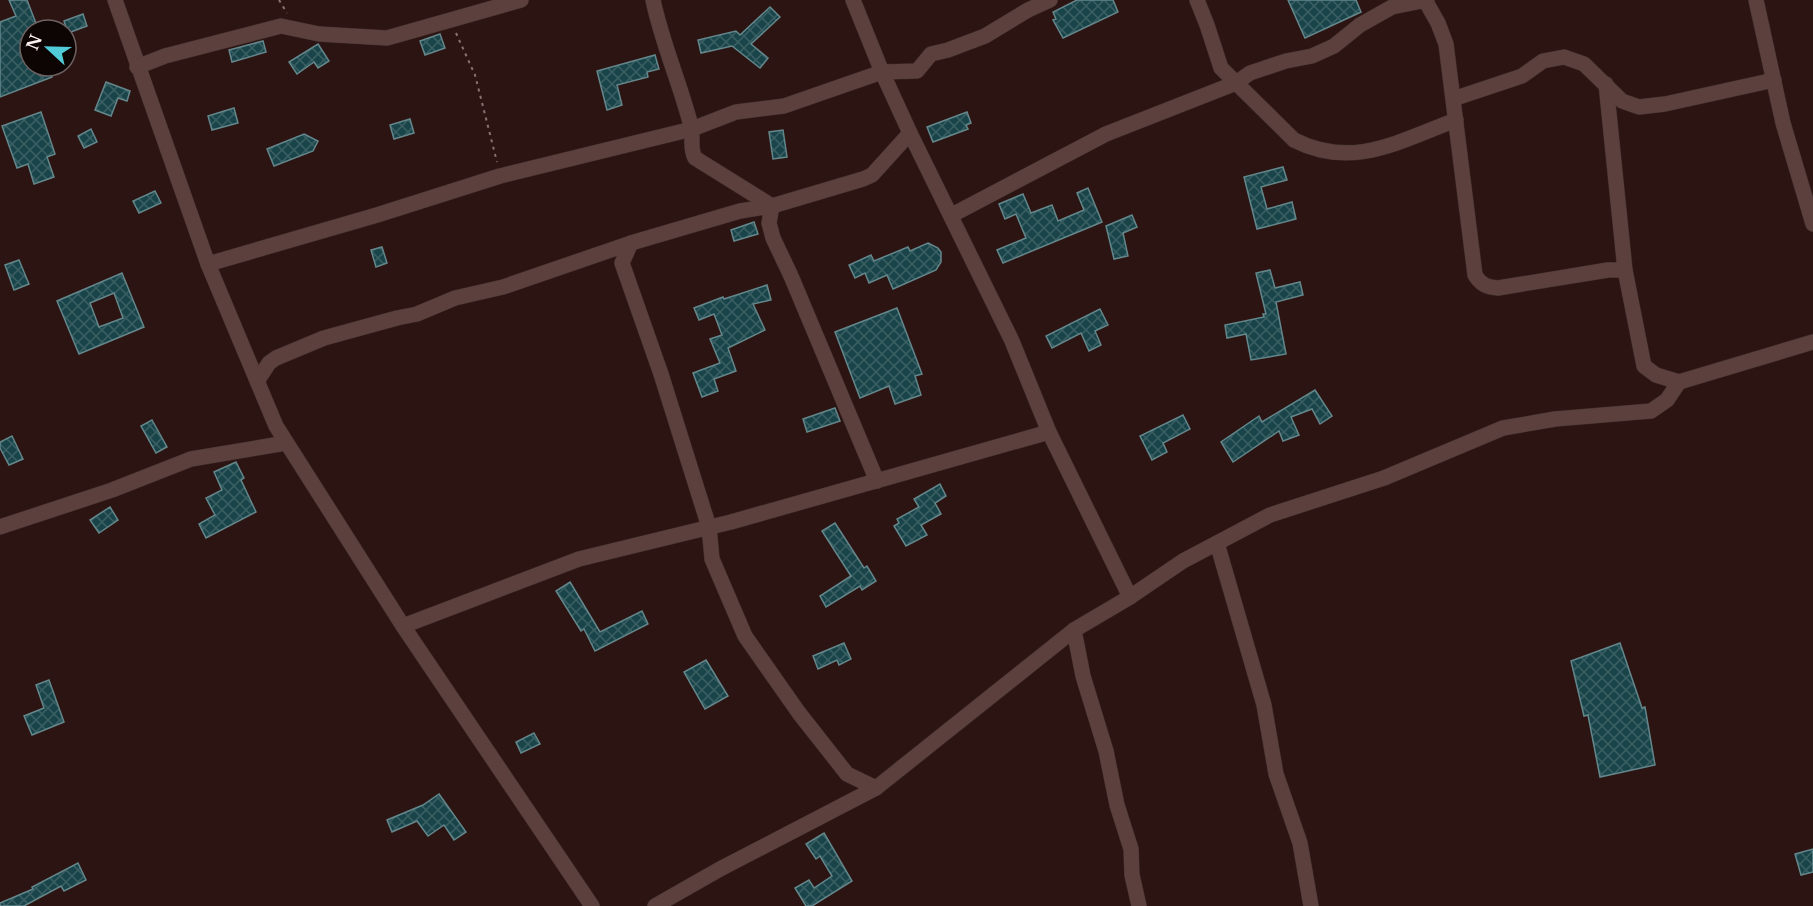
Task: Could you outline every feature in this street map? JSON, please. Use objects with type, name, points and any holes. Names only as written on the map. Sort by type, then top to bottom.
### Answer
[{"type":"street","points":[[115,0],[208,264],[276,426],[403,626],[592,906]]},
{"type":"street","points":[[137,67],[165,56],[281,26],[319,34],[387,38],[521,0]]},
{"type":"street","points":[[653,0],[657,21],[692,129],[691,151],[694,158],[772,206]]},
{"type":"street","points":[[853,0],[910,133],[1012,341],[1049,432],[1130,597]]},
{"type":"street","points":[[208,264],[500,176],[692,129],[736,112],[784,106],[882,72],[917,71],[931,54],[985,36],[1026,5],[1050,0]]},
{"type":"street","points":[[1197,0],[1221,68],[1294,140],[1308,147],[1340,154],[1368,152],[1456,120]]},
{"type":"street","points":[[952,215],[1106,134],[1236,83],[1250,73],[1286,61],[1312,56],[1334,46],[1360,25],[1392,7],[1426,0],[1446,44],[1475,275],[1480,282],[1489,287],[1498,288],[1608,270],[1625,270]]},
{"type":"street","points":[[1756,0],[1783,123],[1813,224]]},
{"type":"street","points":[[1453,99],[1522,76],[1543,61],[1564,57],[1584,64],[1622,101],[1639,107],[1665,104],[1774,80]]},
{"type":"street","points":[[1606,84],[1625,270],[1644,366],[1656,375],[1679,382],[1813,342]]},
{"type":"street","points":[[258,380],[269,363],[276,358],[324,338],[417,314],[454,298],[503,287],[631,243],[741,211],[772,206],[863,179],[872,174],[910,133]]},
{"type":"street","points":[[772,206],[770,223],[773,238],[877,481]]},
{"type":"street","points":[[631,243],[622,263],[661,374],[709,527],[712,559],[745,636],[847,774],[876,788]]},
{"type":"street","points":[[655,906],[720,869],[876,788],[1074,630],[1130,597],[1183,561],[1270,515],[1384,478],[1503,428],[1555,418],[1651,411],[1667,400],[1679,382]]},
{"type":"street","points":[[403,626],[579,559],[709,527],[1049,432]]},
{"type":"street","points":[[0,527],[112,490],[191,459],[286,443]]},
{"type":"street","points":[[1217,543],[1264,705],[1276,774],[1300,843],[1311,906]]},
{"type":"street","points":[[1074,630],[1083,676],[1106,751],[1117,805],[1131,849],[1132,875],[1139,906]]},
{"type":"path","points":[[450,20],[475,75],[500,176]]},
{"type":"building","points":[[9,0],[27,0],[34,18],[18,18],[18,78],[49,78],[0,97],[0,22],[16,16]]},
{"type":"building","points":[[1077,0],[1113,0],[1118,12],[1063,38],[1053,20],[1056,19],[1053,12]]},
{"type":"building","points":[[1288,0],[1356,0],[1361,12],[1305,38]]},
{"type":"building","points":[[770,7],[780,17],[751,44],[768,58],[760,68],[732,46],[701,53],[698,40],[736,31],[740,35]]},
{"type":"building","points":[[83,14],[87,26],[78,29],[78,18],[72,18]]},
{"type":"building","points":[[440,34],[445,48],[425,55],[420,41]]},
{"type":"building","points":[[263,41],[266,52],[232,62],[229,50]]},
{"type":"building","points":[[318,44],[329,61],[318,68],[314,62],[297,74],[289,62]]},
{"type":"building","points":[[655,55],[659,69],[647,72],[648,77],[617,85],[622,105],[607,110],[597,71]]},
{"type":"building","points":[[106,82],[130,91],[127,101],[118,98],[111,116],[95,110]]},
{"type":"building","points":[[234,108],[238,123],[212,130],[208,116]]},
{"type":"building","points":[[41,112],[55,154],[47,157],[54,177],[34,184],[28,164],[17,168],[2,126]]},
{"type":"building","points":[[967,112],[971,123],[966,125],[968,129],[933,142],[927,127]]},
{"type":"building","points":[[410,119],[414,133],[394,139],[390,125]]},
{"type":"building","points":[[91,129],[97,142],[84,148],[78,136]]},
{"type":"building","points":[[783,130],[787,157],[773,159],[769,132]]},
{"type":"building","points":[[304,134],[318,141],[313,151],[274,166],[267,149]]},
{"type":"building","points":[[1283,167],[1287,180],[1261,187],[1267,209],[1292,202],[1296,219],[1257,229],[1244,177]]},
{"type":"building","points":[[1088,188],[1102,222],[1003,263],[997,250],[1026,238],[1016,214],[1005,219],[999,204],[1023,194],[1031,213],[1052,205],[1058,221],[1084,210],[1077,193]]},
{"type":"building","points":[[155,191],[161,203],[139,213],[133,201]]},
{"type":"building","points":[[1132,215],[1137,227],[1123,233],[1128,256],[1114,259],[1106,226]]},
{"type":"building","points":[[754,222],[758,234],[734,241],[731,230]]},
{"type":"building","points":[[928,243],[941,252],[941,262],[936,270],[893,289],[887,275],[869,283],[865,273],[855,278],[849,265],[871,255],[874,261],[908,247],[910,251]]},
{"type":"building","points":[[382,247],[387,263],[376,267],[371,250]]},
{"type":"building","points":[[19,260],[29,284],[14,290],[5,265]]},
{"type":"building","points":[[1270,270],[1275,288],[1300,282],[1303,295],[1276,302],[1286,354],[1251,360],[1246,334],[1227,338],[1225,325],[1264,317],[1263,314],[1266,314],[1256,273]]},
{"type":"building","points":[[122,273],[144,327],[79,354],[57,301]],"holes":[[[114,293],[123,318],[99,327],[90,303]]]},
{"type":"building","points":[[767,285],[771,300],[753,304],[765,330],[728,348],[736,371],[714,379],[718,391],[702,397],[693,373],[720,363],[710,339],[722,335],[714,314],[699,320],[694,308]]},
{"type":"building","points":[[897,308],[922,374],[915,376],[921,395],[895,404],[889,386],[860,398],[835,332]]},
{"type":"building","points":[[1100,309],[1108,325],[1095,331],[1101,345],[1089,351],[1081,333],[1052,348],[1046,336]]},
{"type":"building","points":[[1315,390],[1332,416],[1320,424],[1312,409],[1291,417],[1299,435],[1283,441],[1279,431],[1233,462],[1221,442],[1259,416],[1262,422]]},
{"type":"building","points":[[835,408],[840,421],[807,432],[803,419]]},
{"type":"building","points":[[1183,415],[1190,429],[1163,443],[1167,452],[1152,460],[1140,436]]},
{"type":"building","points":[[152,420],[167,447],[156,453],[141,426]]},
{"type":"building","points":[[12,436],[23,459],[9,465],[0,448],[0,442]]},
{"type":"building","points":[[236,462],[244,478],[241,480],[256,512],[206,538],[199,524],[215,515],[206,498],[222,490],[214,472]]},
{"type":"building","points":[[940,484],[946,496],[935,503],[941,514],[921,525],[927,535],[906,546],[894,526],[899,523],[897,519],[919,507],[914,499]]},
{"type":"building","points":[[110,507],[118,520],[99,533],[90,520]]},
{"type":"building","points":[[835,523],[864,568],[867,566],[876,581],[862,590],[860,586],[826,607],[820,596],[851,576],[822,531]]},
{"type":"building","points":[[570,582],[600,632],[642,611],[648,624],[595,651],[584,629],[581,631],[556,591]]},
{"type":"building","points":[[844,643],[851,659],[839,665],[837,660],[818,669],[813,656]]},
{"type":"building","points":[[1620,643],[1642,708],[1645,707],[1655,765],[1600,777],[1588,715],[1584,716],[1571,661]]},
{"type":"building","points":[[706,660],[728,696],[705,709],[684,672]]},
{"type":"building","points":[[49,680],[64,722],[32,735],[24,716],[44,708],[36,685]]},
{"type":"building","points":[[534,733],[540,744],[521,753],[516,742]]},
{"type":"building","points":[[439,794],[466,832],[454,840],[444,825],[428,836],[417,821],[392,832],[387,820],[423,805]]},
{"type":"building","points":[[824,833],[852,881],[812,906],[806,906],[795,888],[809,880],[814,888],[832,876],[820,856],[816,859],[806,844]]},
{"type":"building","points":[[1813,849],[1813,872],[1801,875],[1795,854]]},
{"type":"building","points":[[78,863],[86,880],[64,891],[61,886],[24,906],[0,906],[0,903],[33,889],[32,887]]}]
